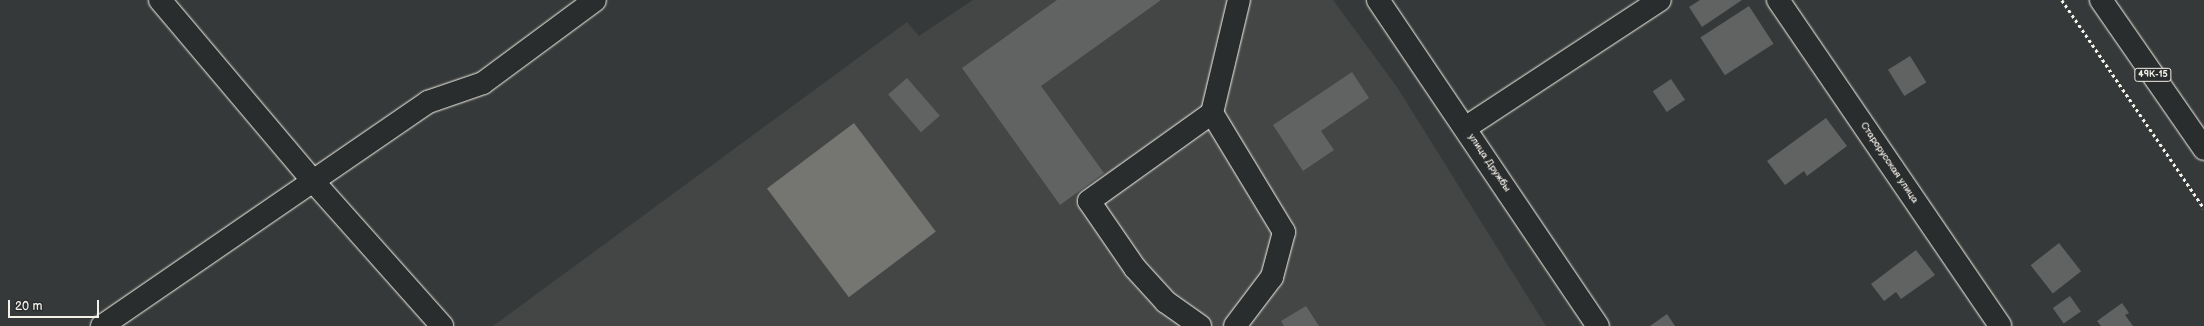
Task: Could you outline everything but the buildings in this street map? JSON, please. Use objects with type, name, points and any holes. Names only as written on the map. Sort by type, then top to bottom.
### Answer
[{"type":"street","points":[[160,0],[313,181],[442,326]]},
{"type":"street","points":[[102,326],[428,102],[483,83],[595,0]]},
{"type":"street","points":[[1200,326],[1166,302],[1135,268],[1089,201],[1212,113],[1239,0]]},
{"type":"street","name":"улица Дружбы","points":[[1378,0],[1598,326]]},
{"type":"street","points":[[1465,128],[1660,0]]},
{"type":"street","name":"Старорусская улица","points":[[1778,0],[2000,326]]},
{"type":"street","name":"49К-15","points":[[2101,0],[2204,149]]},
{"type":"street","points":[[1212,113],[1284,232],[1272,277],[1235,326]]},
{"type":"path","points":[[2062,0],[2204,208]]},
{"type":"shaded area","points":[[973,0],[1333,0],[1397,87],[1546,326],[493,326],[907,22],[919,36]]},
{"type":"shaded area","points":[[854,123],[936,232],[849,297],[767,189]]}]
